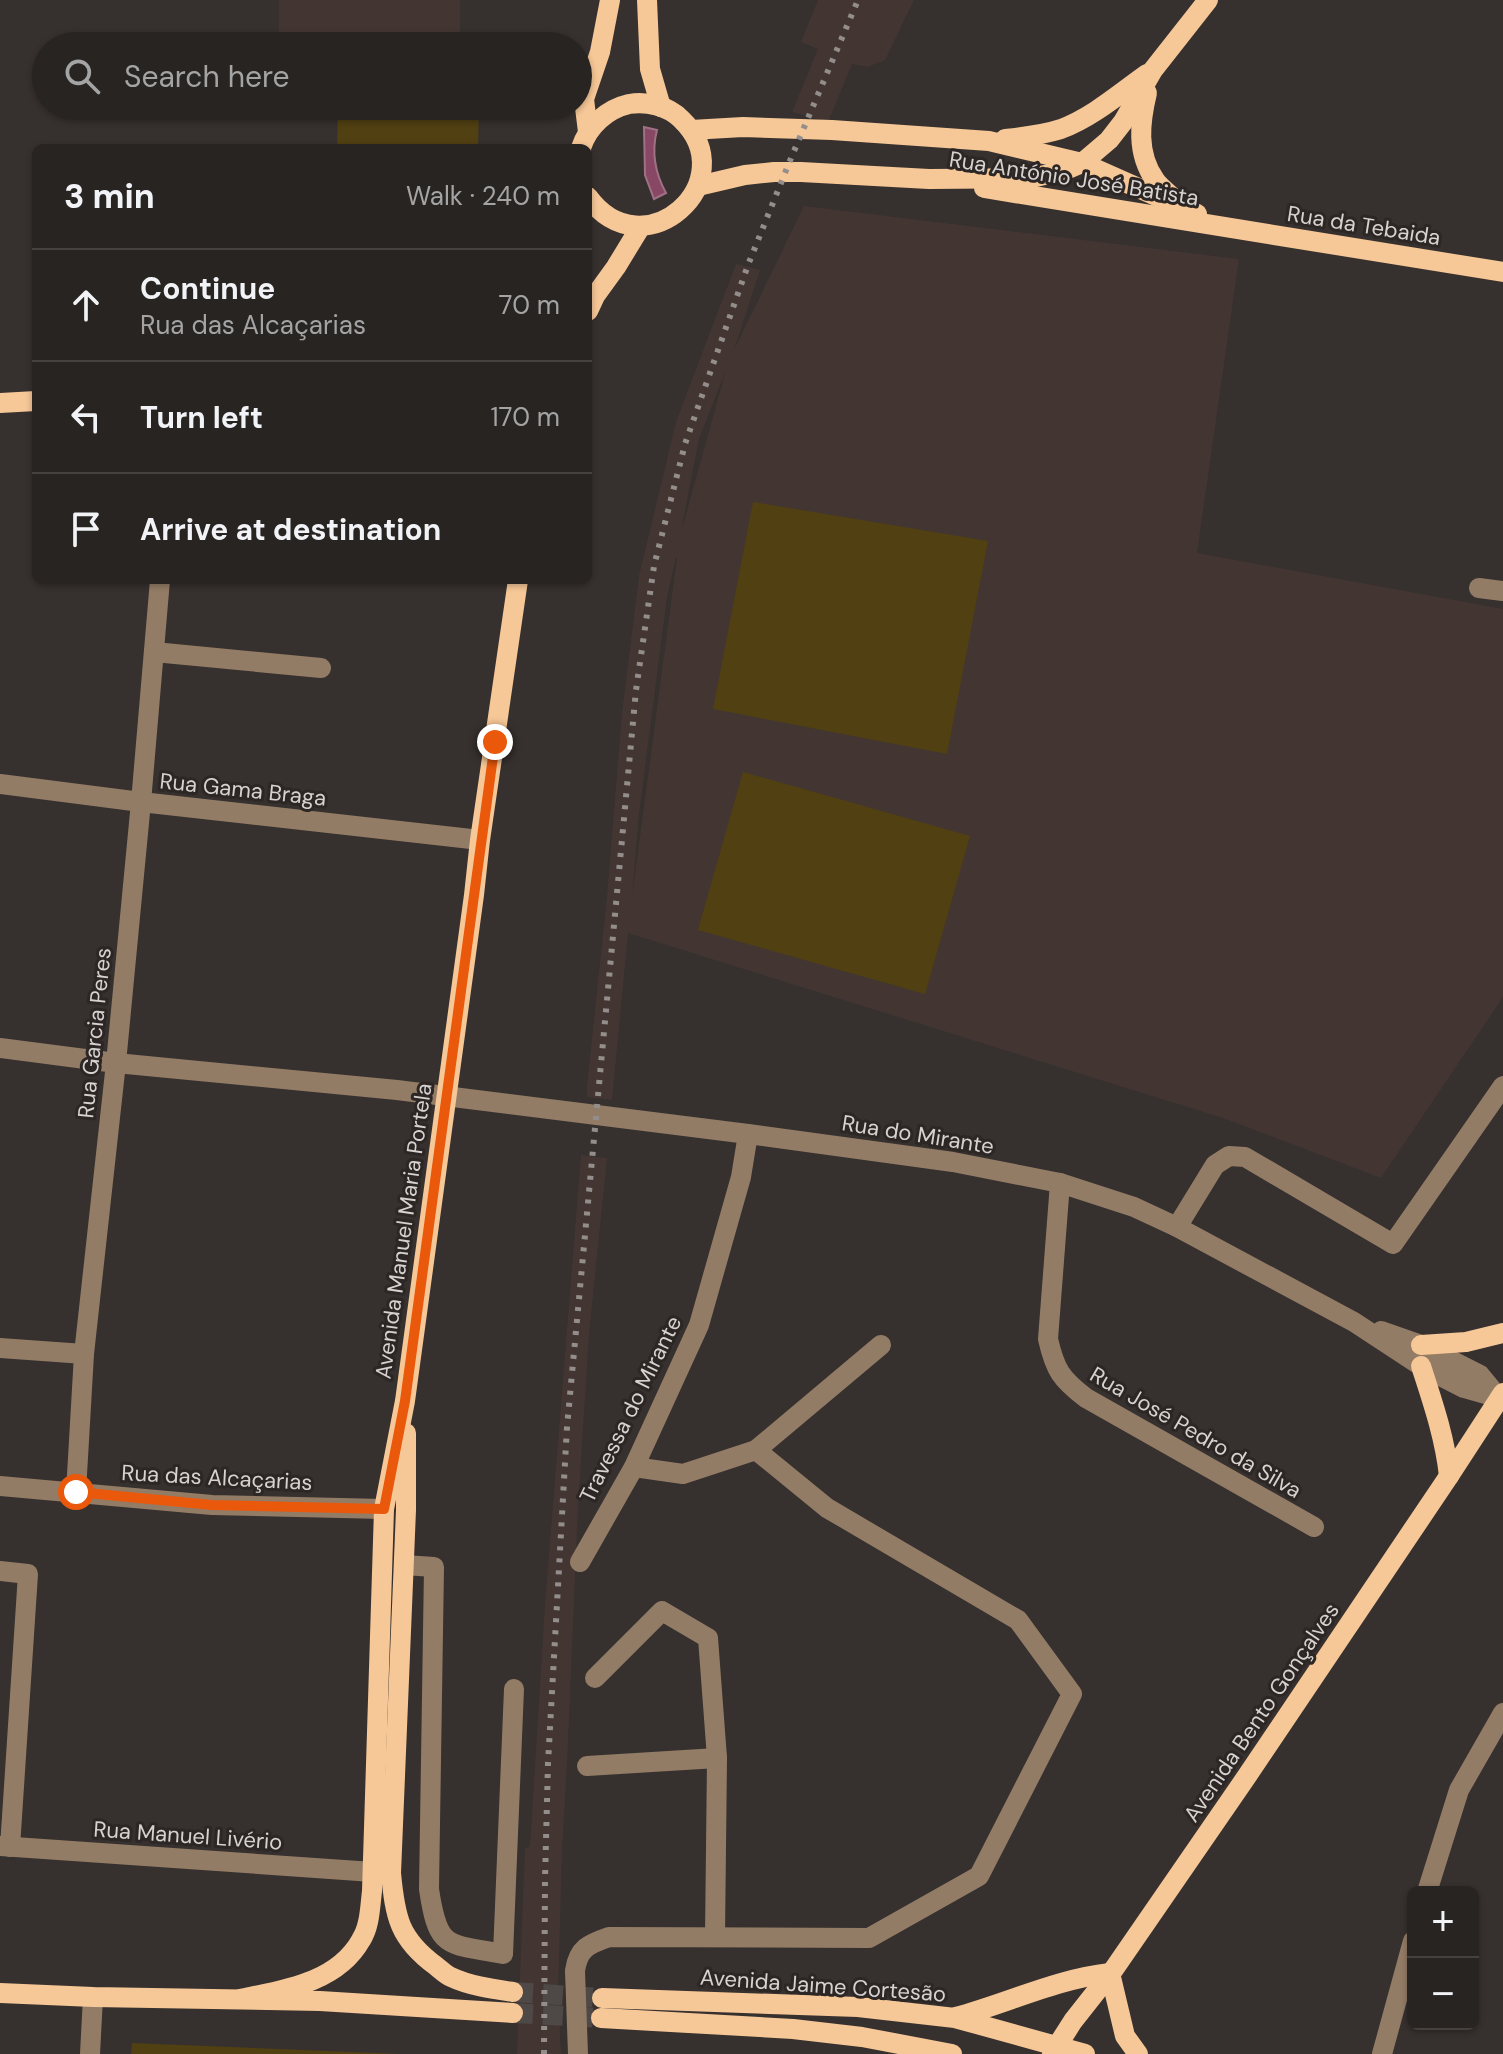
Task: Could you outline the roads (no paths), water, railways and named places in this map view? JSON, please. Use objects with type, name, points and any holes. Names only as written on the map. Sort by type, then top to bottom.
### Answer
[{"type":"main road","points":[[592,76],[610,0]]},
{"type":"main road","points":[[647,0],[648,60],[661,107]]},
{"type":"main road","name":"Rua António José Batista","points":[[929,179],[1031,178],[1082,163],[1109,140],[1123,122],[1153,70],[1208,0]]},
{"type":"main road","points":[[989,141],[1061,129],[1085,117],[1153,70]]},
{"type":"main road","points":[[1153,70],[1141,120],[1144,159],[1155,180],[1181,207]]},
{"type":"main road","points":[[584,140],[599,119],[612,110],[630,104],[646,104],[661,107],[681,118],[691,130],[701,154],[698,186],[691,200],[665,221],[641,226],[615,221],[603,214],[592,202]]},
{"type":"main road","name":"Rua António José Batista","points":[[691,130],[743,127],[832,130],[989,141],[1082,163],[1218,225]]},
{"type":"main road","points":[[698,186],[774,172],[929,179]]},
{"type":"main road","name":"Rua António José Batista","points":[[929,179],[1218,225]]},
{"type":"main road","name":"Rua da Tebaida","points":[[1218,225],[1503,272]]},
{"type":"main road","points":[[592,302],[641,226]]},
{"type":"main road","points":[[0,403],[32,401]]},
{"type":"main road","name":"Avenida Manuel Maria Portela","points":[[240,1999],[281,1991],[333,1971],[361,1941],[369,1920],[373,1882],[384,1509],[405,1401],[517,584]]},
{"type":"main road","points":[[1421,1345],[1466,1342],[1503,1333]]},
{"type":"main road","points":[[1421,1366],[1439,1419],[1449,1476]]},
{"type":"main road","name":"Avenida Bento Gonçalves","points":[[1055,2050],[1247,1776],[1501,1395]]},
{"type":"main road","points":[[405,1401],[407,1471],[391,1873],[393,1899],[398,1921],[411,1946],[450,1977],[476,1986],[513,1992]]},
{"type":"main road","points":[[955,2018],[1064,1981],[1110,1973],[1125,2036],[1138,2054]]},
{"type":"main road","points":[[0,1993],[320,2001],[513,2013]]},
{"type":"main road","name":"Avenida Jaime Cortesão","points":[[952,2054],[862,2037],[601,2008],[858,2007],[955,2018],[1055,2050],[1085,2054]]},
{"type":"street","name":"Rua Garcia Peres","points":[[76,1492],[84,1354],[116,1063],[160,584]]},
{"type":"street","points":[[1479,588],[1503,591]]},
{"type":"street","points":[[154,652],[321,668]]},
{"type":"street","name":"Rua Gama Braga","points":[[0,784],[480,840]]},
{"type":"street","name":"Rua do Mirante","points":[[0,1048],[116,1063],[445,1096],[748,1134],[953,1162],[1060,1183],[1134,1207],[1177,1227],[1354,1322],[1421,1366],[1464,1388],[1501,1395]]},
{"type":"street","points":[[1177,1227],[1215,1165],[1229,1156],[1245,1157],[1393,1244],[1503,1086]]},
{"type":"street","name":"Travessa do Mirante","points":[[580,1562],[634,1467],[699,1325],[741,1177],[748,1134]]},
{"type":"street","name":"Rua José Pedro da Silva","points":[[1060,1183],[1048,1339],[1053,1363],[1068,1385],[1314,1527]]},
{"type":"street","name":"Rua do Mirante","points":[[1354,1322],[1421,1345],[1480,1375],[1501,1395]]},
{"type":"street","points":[[634,1467],[683,1474],[756,1450],[881,1345]]},
{"type":"street","points":[[0,1348],[84,1354]]},
{"type":"street","points":[[578,2054],[575,1971],[577,1959],[584,1949],[594,1943],[609,1937],[869,1938],[979,1876],[1072,1694],[1018,1620],[827,1508],[756,1450]]},
{"type":"street","name":"Rua das Alcaçarias","points":[[0,1486],[212,1505],[384,1509]]},
{"type":"street","points":[[404,1565],[434,1567],[429,1889],[434,1919],[443,1937],[454,1945],[503,1954],[514,1689]]},
{"type":"street","points":[[0,1571],[28,1574],[5,1847]]},
{"type":"street","points":[[595,1678],[662,1611],[708,1638],[717,1758],[715,1937]]},
{"type":"street","points":[[1429,1886],[1459,1790],[1503,1713]]},
{"type":"street","points":[[587,1766],[717,1758]]},
{"type":"street","name":"Rua Manuel Livério","points":[[5,1847],[373,1882]]},
{"type":"street","points":[[1382,2054],[1408,1958]]},
{"type":"street","points":[[90,2054],[93,1997]]},
{"type":"tunnel","points":[[513,1992],[602,1998]]},
{"type":"tunnel","points":[[513,2013],[601,2018]]},
{"type":"railway","points":[[544,2054],[548,1763],[567,1427],[636,690],[654,566],[685,444],[748,265],[858,0]]}]
